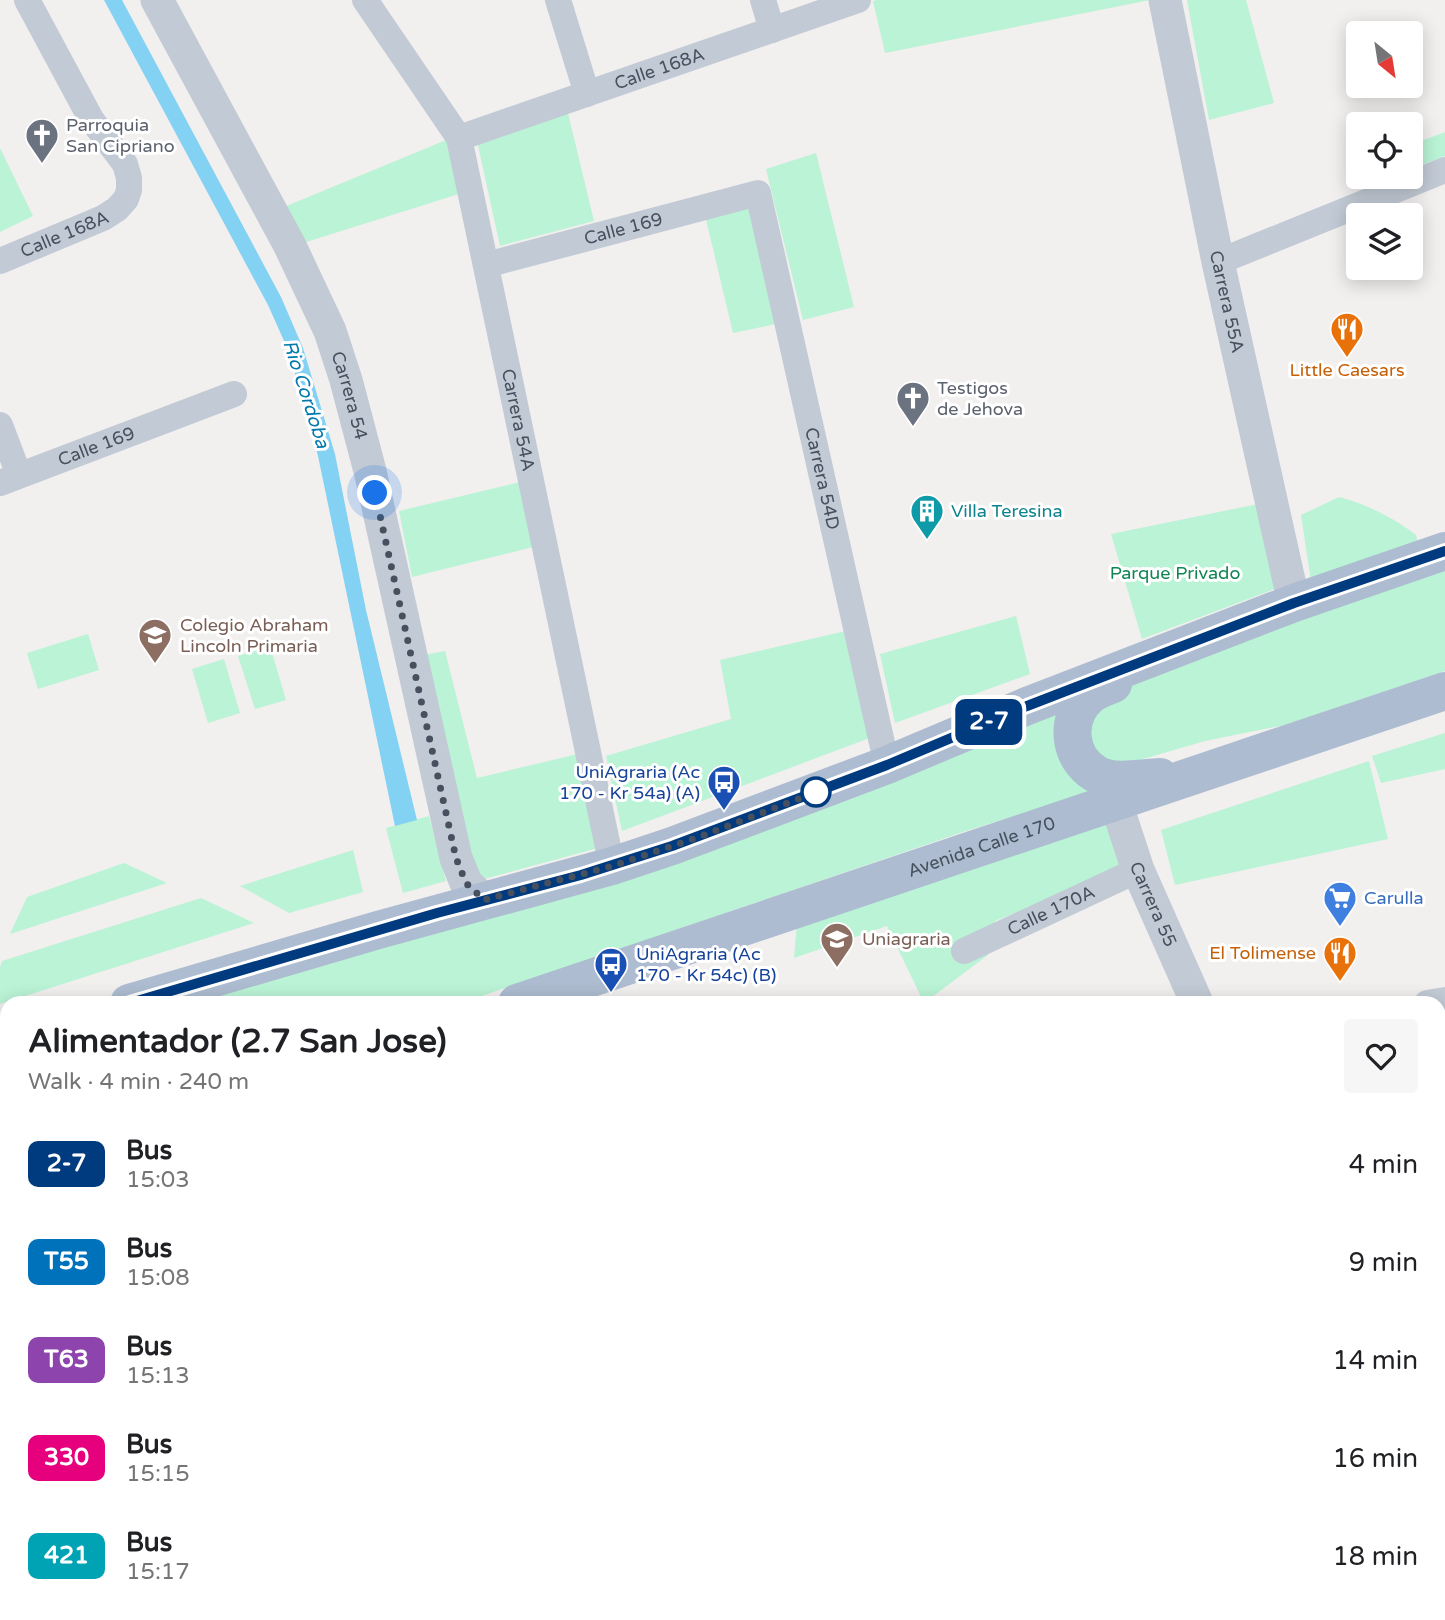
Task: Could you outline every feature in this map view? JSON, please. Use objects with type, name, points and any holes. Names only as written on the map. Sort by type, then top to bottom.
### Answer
[{"type":"main road","points":[[153,996],[289,955],[612,866],[699,837],[1294,603],[1445,551]]},
{"type":"main road","points":[[1197,775],[1114,779],[1097,774],[1077,755],[1073,744],[1072,725],[1079,707],[1091,694],[1206,638]]},
{"type":"main road","name":"Avenida Calle 170","points":[[538,996],[1445,691]]},
{"type":"main road","points":[[195,996],[289,955]]},
{"type":"street","name":"Calle 168A","points":[[0,261],[103,218],[117,209],[130,190],[130,178],[125,164],[91,119],[27,0]]},
{"type":"street","name":"Carrera 54","points":[[157,0],[290,246],[330,331],[370,471],[456,858],[466,883],[484,900]]},
{"type":"street","name":"Carrera 54A","points":[[365,0],[459,138],[612,866]]},
{"type":"street","points":[[558,0],[587,94]]},
{"type":"street","points":[[763,0],[772,30]]},
{"type":"street","name":"Calle 168A","points":[[459,138],[858,0]]},
{"type":"street","name":"Carrera 55A","points":[[1165,0],[1218,262],[1294,603]]},
{"type":"street","points":[[1218,262],[1445,170]]},
{"type":"street","name":"Calle 169","points":[[486,265],[758,193]]},
{"type":"street","name":"Carrera 54D","points":[[758,193],[887,765]]},
{"type":"street","name":"Calle 169","points":[[9,479],[233,394]]},
{"type":"street","points":[[0,425],[9,479]]},
{"type":"street","name":"Carrera 55","points":[[1116,803],[1138,870],[1194,996]]},
{"type":"street","name":"Calle 170A","points":[[964,951],[1138,870]]},
{"type":"green space","points":[[1150,0],[885,53],[873,1]]},
{"type":"green space","points":[[1187,0],[1246,0],[1274,103],[1209,120]]},
{"type":"green space","points":[[567,109],[594,221],[500,246],[477,141]]},
{"type":"green space","points":[[1445,132],[1445,156],[1423,164],[1423,140]]},
{"type":"green space","points":[[451,138],[459,194],[303,243],[284,207]]},
{"type":"green space","points":[[0,148],[33,216],[0,232]]},
{"type":"green space","points":[[816,153],[854,307],[803,320],[766,169]]},
{"type":"green space","points":[[749,205],[776,324],[733,333],[705,215]]},
{"type":"green space","points":[[520,482],[533,547],[412,577],[399,511]]},
{"type":"green space","points":[[1339,497],[1398,523],[1416,535],[1418,544],[1311,581],[1301,515]]},
{"type":"green space","name":"Parque Privado","points":[[1263,503],[1280,587],[1142,639],[1111,534]]},
{"type":"green space","points":[[1445,561],[1445,671],[1285,725],[1205,741],[1133,762],[1111,763],[1094,751],[1085,721],[1106,695]]},
{"type":"green space","points":[[1016,616],[1030,674],[895,723],[880,654]]},
{"type":"green space","points":[[850,630],[875,736],[622,831],[606,756],[731,719],[720,660]]},
{"type":"green space","points":[[88,634],[99,670],[38,689],[27,653]]},
{"type":"green space","points":[[270,646],[286,700],[255,709],[238,656]]},
{"type":"green space","points":[[445,651],[477,778],[582,753],[602,847],[477,881],[424,655]]},
{"type":"green space","points":[[224,659],[240,713],[208,723],[192,669]]},
{"type":"green space","points":[[1059,701],[1091,792],[963,832],[482,996],[213,996]]},
{"type":"green space","points":[[1445,733],[1445,769],[1381,783],[1372,756]]},
{"type":"green space","points":[[1369,761],[1388,839],[1175,885],[1161,830]]},
{"type":"green space","points":[[1113,814],[1128,868],[995,921],[988,955],[933,996],[921,996],[887,926],[794,958],[797,923]]},
{"type":"green space","points":[[429,816],[446,881],[403,893],[386,828]]},
{"type":"green space","points":[[353,850],[363,892],[289,913],[240,886]]},
{"type":"green space","points":[[124,863],[167,883],[10,934],[27,897]]},
{"type":"green space","points":[[201,898],[254,923],[25,996],[0,996],[2,961]]},
{"type":"water","name":"Rio Cordoba","points":[[104,0],[122,0],[281,297],[303,348],[335,454],[366,610],[417,820],[395,826],[318,456],[289,352],[268,305]]},
{"type":"bus line","name":"2-7","points":[[153,996],[437,913],[581,875],[672,846],[887,765],[1027,706],[1294,603],[1445,551]]},
{"type":"place","name":"Parroquia San Cipriano","points":[[42,165]]},
{"type":"place","name":"Little Caesars","points":[[1347,359]]},
{"type":"place","name":"Testigos de Jehova","points":[[913,428]]},
{"type":"place","name":"Villa Teresina","points":[[927,541]]},
{"type":"place","name":"Colegio Abraham Lincoln Primaria","points":[[155,665]]},
{"type":"place","name":"UniAgraria (Ac 170 - Kr 54a) (A)","points":[[724,812]]},
{"type":"place","name":"Carulla","points":[[1340,928]]},
{"type":"place","name":"Uniagraria","points":[[837,969]]},
{"type":"place","name":"El Tolimense","points":[[1340,983]]},
{"type":"place","name":"UniAgraria (Ac 170 - Kr 54c) (B)","points":[[611,994]]},
{"type":"route","points":[[375,493],[456,858],[466,883],[484,900],[612,866],[699,837],[819,791],[816,792]]}]
